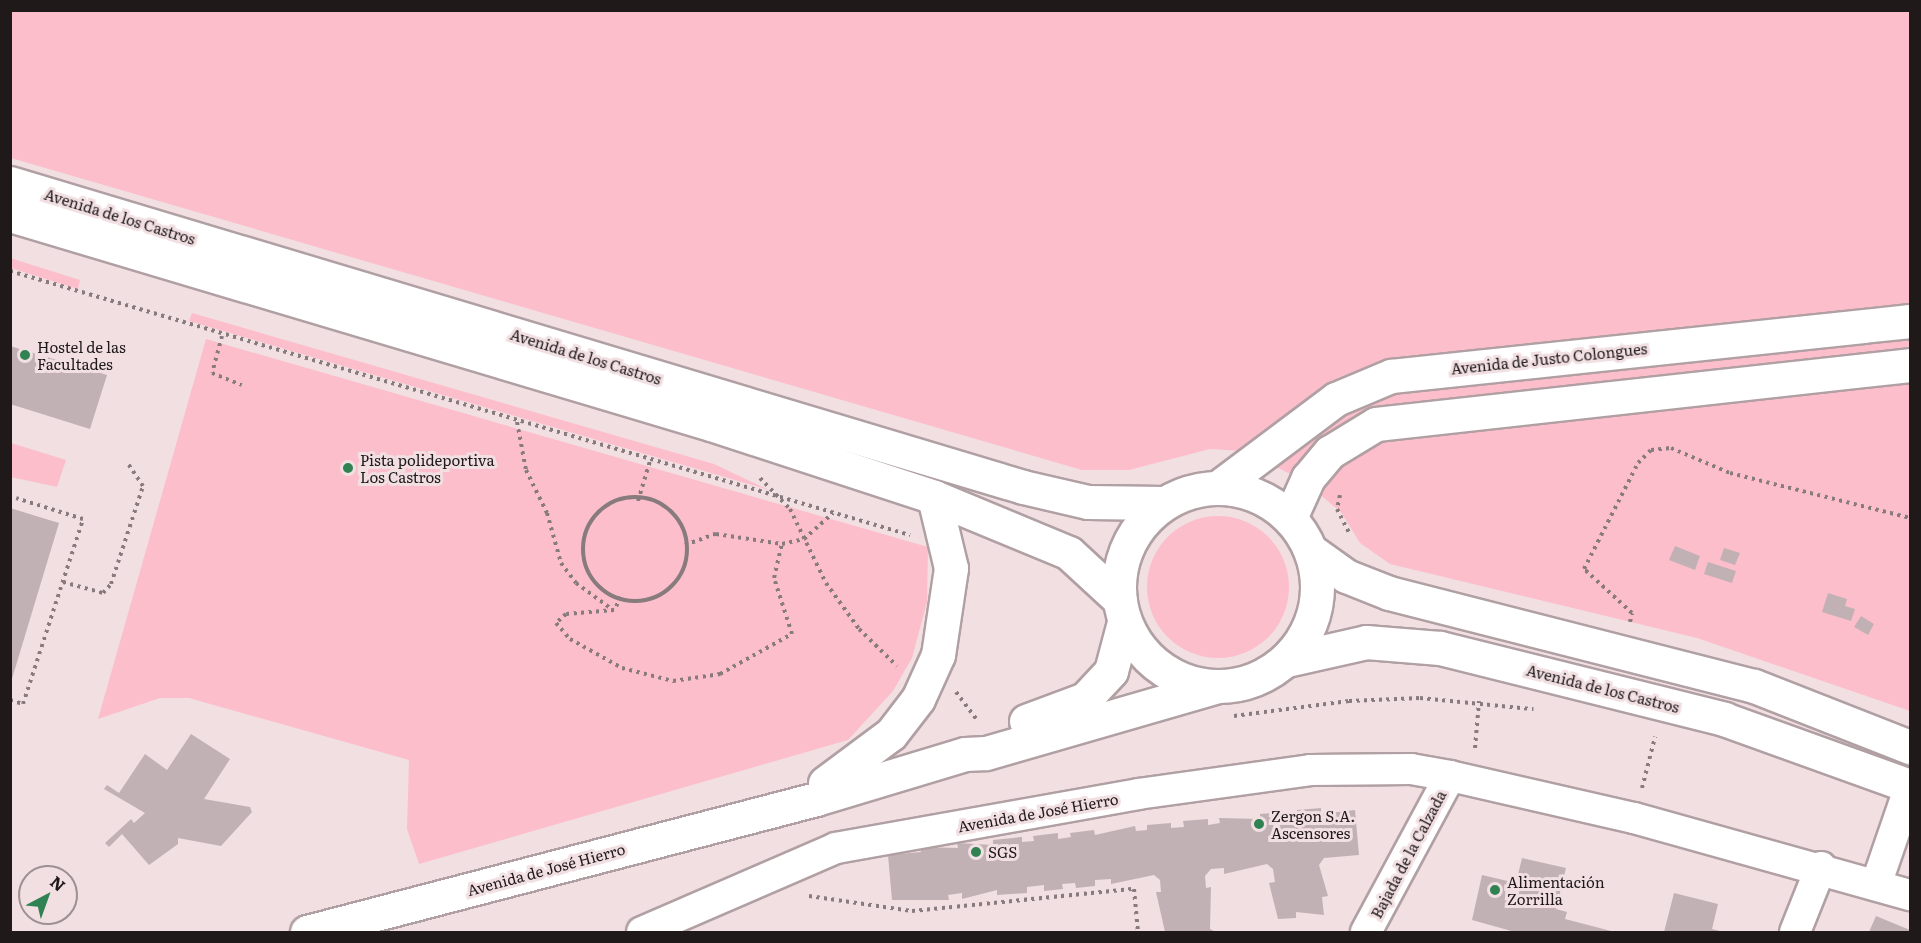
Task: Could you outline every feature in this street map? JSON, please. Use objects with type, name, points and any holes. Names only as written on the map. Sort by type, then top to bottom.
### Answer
[{"type":"main road","name":"Avenida de los Castros","points":[[10,183],[1023,487],[1088,502],[1165,503]]},
{"type":"main road","name":"Avenida de los Castros","points":[[10,214],[711,424],[934,497],[1069,553],[1122,611]]},
{"type":"main road","name":"Avenida de Justo Colongues","points":[[1220,486],[1336,399],[1390,376],[1911,321]]},
{"type":"main road","points":[[1290,518],[1308,478],[1330,452],[1376,424],[1911,366]]},
{"type":"main road","points":[[1311,551],[1318,590],[1310,628],[1287,660],[1253,681],[1215,687],[1168,673],[1144,656],[1122,611],[1117,584],[1126,545],[1148,513],[1181,493],[1220,486],[1258,495],[1290,518],[1311,551],[1346,576],[1389,593],[1754,686],[1911,747]]},
{"type":"main road","name":"Avenida de José Hierro","points":[[786,806],[877,748],[928,678],[950,593],[948,547],[934,497]]},
{"type":"main road","name":"Avenida de José Hierro","points":[[308,933],[786,806],[974,745],[1084,699],[1111,671],[1122,611]]},
{"type":"main road","name":"Avenida de los Castros","points":[[1287,660],[1366,642],[1440,648],[1724,719],[1910,786]]},
{"type":"main road","name":"Avenida de José Hierro","points":[[974,745],[986,753],[1215,687]]},
{"type":"street","name":"Avenida de José Hierro","points":[[642,933],[836,848],[1137,794],[1310,770],[1411,769],[1450,776]]},
{"type":"street","points":[[1450,776],[1821,867],[1877,882],[1911,895]]},
{"type":"street","name":"Bajada de la Calzada","points":[[1366,933],[1450,776]]},
{"type":"street","name":"Avenida de los Castros","points":[[1877,882],[1910,786]]},
{"type":"street","points":[[1795,933],[1821,867]]},
{"type":"path","points":[[10,271],[222,336],[948,547]]},
{"type":"path","points":[[222,336],[212,374],[242,385]]},
{"type":"path","points":[[517,422],[526,470],[547,513],[561,563],[576,583],[614,610]]},
{"type":"path","points":[[1632,613],[1584,569],[1638,463],[1651,450],[1671,447],[1730,473],[1911,518]]},
{"type":"path","points":[[638,501],[650,461]]},
{"type":"path","points":[[63,582],[103,593],[111,584],[142,486],[127,462]]},
{"type":"path","points":[[754,475],[781,497],[859,629],[896,666],[959,693],[974,711],[974,745]]},
{"type":"path","points":[[1341,490],[1337,509],[1358,546]]},
{"type":"path","points":[[10,700],[23,704],[83,519],[16,498]]},
{"type":"path","points":[[616,498],[638,501],[680,517],[685,545],[680,570],[663,595],[649,603],[621,597],[590,578],[582,558],[587,532],[604,505],[616,498]]},
{"type":"path","points":[[685,545],[716,534],[782,544],[804,539],[833,513]]},
{"type":"path","points":[[614,610],[566,614],[556,623],[570,639],[622,668],[674,681],[720,674],[792,634],[774,579],[782,544]]},
{"type":"path","points":[[614,610],[621,597]]},
{"type":"path","points":[[1225,718],[1349,701],[1479,701],[1478,732]]},
{"type":"path","points":[[1649,756],[1659,725]]},
{"type":"path","points":[[756,882],[785,892],[912,911],[1134,889],[1138,933]]},
{"type":"shaded area","points":[[10,11],[1910,11],[1910,711],[1697,638],[1390,564],[1360,543],[1341,512],[1301,479],[1243,451],[1210,449],[1129,470],[1082,470],[11,158]]},
{"type":"shaded area","points":[[10,258],[80,280],[78,289],[11,268]]},
{"type":"shaded area","points":[[192,313],[714,464],[769,490],[189,321]]},
{"type":"shaded area","points":[[206,339],[928,547],[927,602],[912,658],[893,691],[848,740],[419,864],[407,829],[409,760],[189,698],[160,698],[98,719]]},
{"type":"shaded area","points":[[11,443],[66,460],[57,487],[11,477]]},
{"type":"shaded area","points":[[1218,516],[1245,522],[1268,537],[1283,560],[1289,587],[1283,614],[1268,637],[1245,652],[1218,658],[1191,652],[1168,637],[1153,614],[1147,587],[1153,560],[1168,537],[1191,522]]},
{"type":"building","points":[[10,346],[107,375],[90,429],[10,404]]},
{"type":"building","points":[[10,508],[59,523],[11,682],[10,682]]},
{"type":"building","points":[[1675,546],[1700,556],[1695,570],[1669,560]]},
{"type":"building","points":[[1724,548],[1740,553],[1735,565],[1720,560]]},
{"type":"building","points":[[1708,562],[1736,571],[1732,583],[1704,574]]},
{"type":"building","points":[[1828,593],[1847,599],[1845,606],[1855,609],[1851,621],[1822,612]]},
{"type":"building","points":[[1861,616],[1874,624],[1868,635],[1854,627]]},
{"type":"building","points":[[191,734],[230,759],[204,799],[250,807],[252,812],[221,846],[178,838],[178,844],[149,865],[122,834],[109,847],[105,843],[131,819],[134,823],[145,813],[104,789],[107,785],[119,793],[145,754],[167,770]]},
{"type":"building","points":[[1321,808],[1321,814],[1355,810],[1359,855],[1324,858],[1319,865],[1328,896],[1322,897],[1324,915],[1296,912],[1296,918],[1278,919],[1269,883],[1275,882],[1273,869],[1267,864],[1224,874],[1224,868],[1211,869],[1205,876],[1206,888],[1211,887],[1210,929],[1216,932],[1165,932],[1156,892],[1161,892],[1160,880],[1154,875],[1111,884],[1111,879],[1095,880],[1095,886],[1076,888],[1075,883],[1062,884],[1063,889],[1044,891],[1044,885],[1027,887],[1027,893],[997,895],[997,890],[962,899],[962,893],[948,895],[949,900],[892,900],[888,855],[921,852],[920,847],[958,848],[957,843],[993,845],[993,840],[1022,837],[1022,842],[1034,841],[1033,836],[1058,833],[1058,839],[1071,837],[1070,833],[1094,830],[1095,835],[1135,826],[1136,831],[1147,830],[1147,825],[1171,823],[1171,828],[1184,827],[1183,821],[1208,819],[1208,825],[1220,823],[1219,818],[1260,819],[1260,814],[1284,812],[1285,817],[1297,816],[1297,810]]},
{"type":"building","points":[[1522,858],[1566,868],[1556,909],[1567,912],[1565,919],[1615,932],[1515,932],[1472,920],[1482,875],[1516,883]]},
{"type":"building","points":[[1674,893],[1718,904],[1712,929],[1724,932],[1664,932]]},
{"type":"building","points":[[1876,916],[1910,930],[1910,932],[1869,932]]},
{"type":"place","name":"Hostel de las Facultades","points":[[25,355]]},
{"type":"place","name":"Pista polideportiva Los Castros","points":[[348,468]]},
{"type":"place","name":"Zergon S.A. Ascensores","points":[[1259,824]]},
{"type":"place","name":"SGS","points":[[976,852]]},
{"type":"place","name":"Alimentación Zorrilla","points":[[1495,890]]}]
